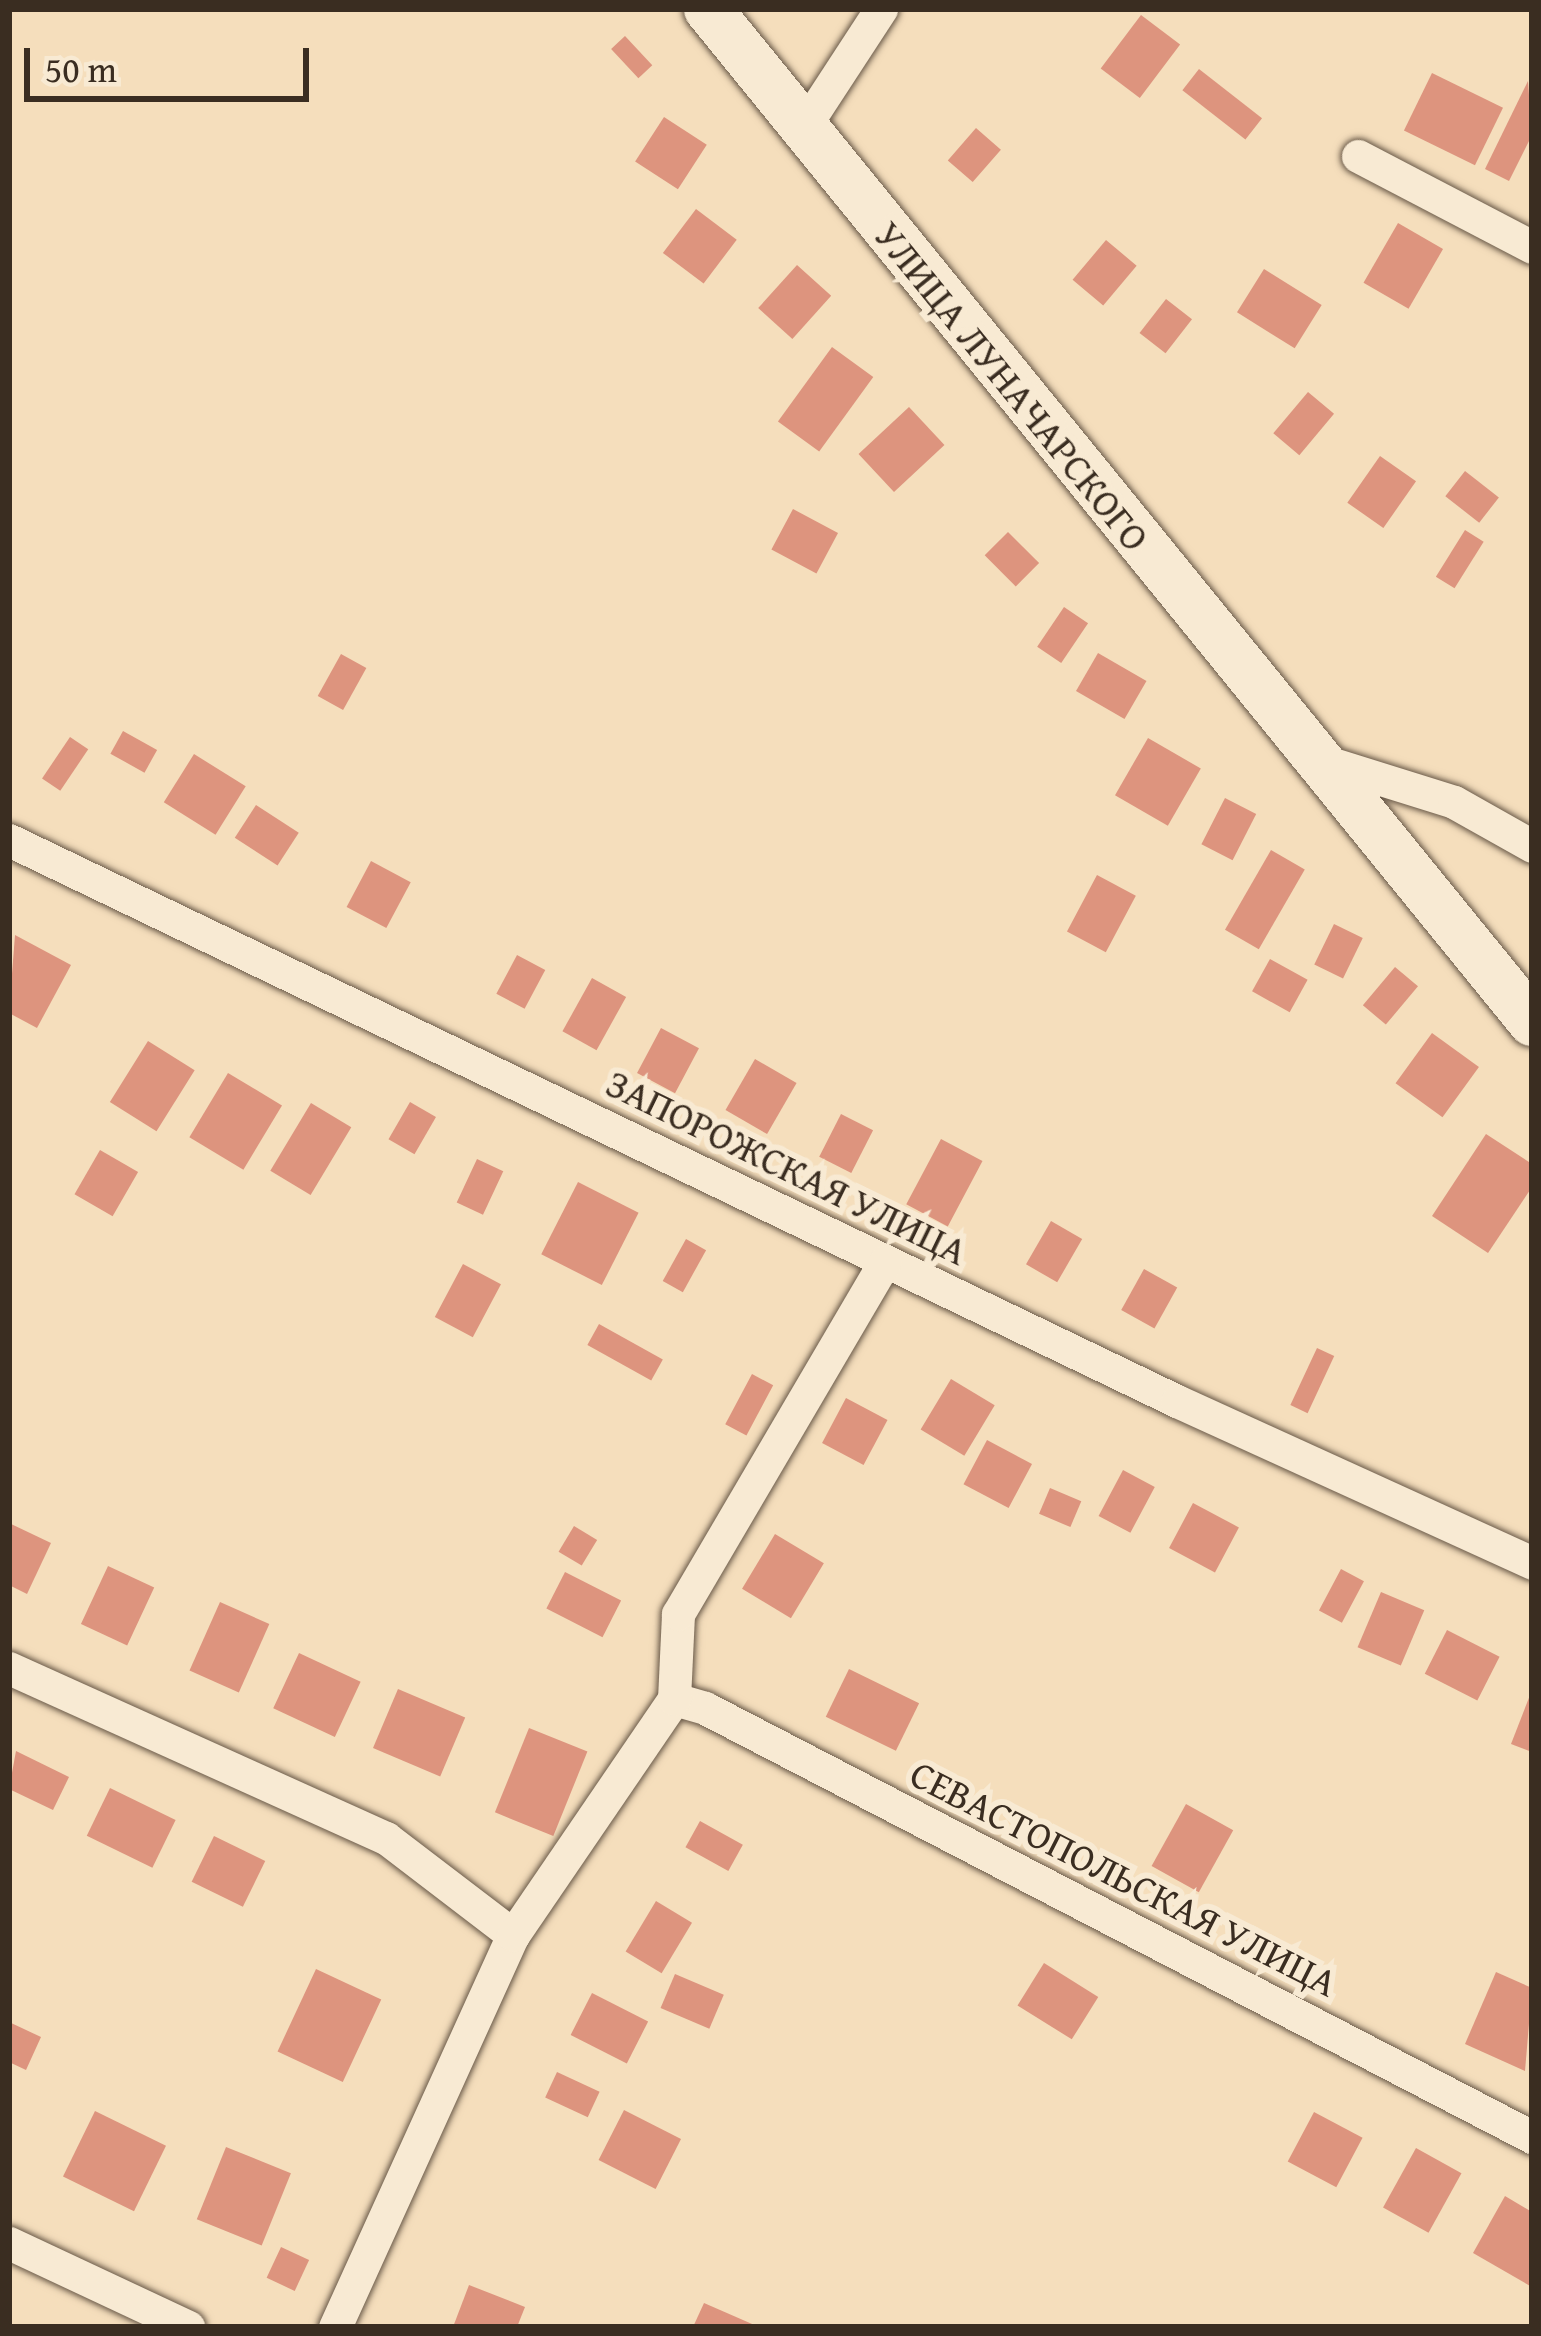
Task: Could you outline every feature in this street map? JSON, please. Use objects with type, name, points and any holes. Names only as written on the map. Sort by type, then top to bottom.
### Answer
[{"type":"main road","name":"УЛИЦА ЛУНАЧАРСКОГО","points":[[708,9],[1532,1022]]},
{"type":"street","points":[[802,130],[881,9]]},
{"type":"street","points":[[1358,157],[1532,247]]},
{"type":"street","points":[[1320,760],[1454,802],[1532,846]]},
{"type":"street","name":"ЗАПОРОЖСКАЯ УЛИЦА","points":[[9,840],[884,1261],[1532,1563]]},
{"type":"street","points":[[334,2327],[513,1935],[674,1700],[679,1614],[884,1261]]},
{"type":"street","points":[[9,1668],[386,1838],[513,1935]]},
{"type":"street","name":"СЕВАСТОПОЛЬСКАЯ УЛИЦА","points":[[674,1700],[705,1708],[1532,2137]]},
{"type":"street","points":[[9,2243],[188,2327]]},
{"type":"building","points":[[1141,15],[1180,44],[1140,98],[1101,69]]},
{"type":"building","points":[[625,36],[652,65],[638,78],[611,49]]},
{"type":"building","points":[[1199,69],[1262,118],[1245,140],[1182,90]]},
{"type":"building","points":[[1432,73],[1503,108],[1475,165],[1404,131]]},
{"type":"building","points":[[1528,81],[1532,135],[1509,181],[1485,169]]},
{"type":"building","points":[[664,117],[707,145],[678,189],[635,161]]},
{"type":"building","points":[[976,128],[1001,150],[973,182],[948,160]]},
{"type":"building","points":[[696,209],[737,240],[704,284],[663,253]]},
{"type":"building","points":[[1398,223],[1443,249],[1409,309],[1364,283]]},
{"type":"building","points":[[1106,240],[1137,266],[1103,306],[1073,280]]},
{"type":"building","points":[[797,265],[831,296],[792,339],[758,308]]},
{"type":"building","points":[[1264,269],[1322,305],[1295,348],[1237,312]]},
{"type":"building","points":[[1166,299],[1192,319],[1166,353],[1140,333]]},
{"type":"building","points":[[832,347],[873,377],[819,451],[778,421]]},
{"type":"building","points":[[1308,392],[1334,414],[1299,455],[1273,433]]},
{"type":"building","points":[[909,407],[944,445],[894,492],[859,454]]},
{"type":"building","points":[[1380,456],[1416,481],[1383,528],[1347,503]]},
{"type":"building","points":[[1465,471],[1499,497],[1479,523],[1445,496]]},
{"type":"building","points":[[793,509],[838,533],[816,574],[771,550]]},
{"type":"building","points":[[1465,530],[1484,542],[1455,588],[1436,577]]},
{"type":"building","points":[[1008,532],[1039,563],[1016,586],[985,555]]},
{"type":"building","points":[[1064,607],[1088,623],[1061,663],[1037,647]]},
{"type":"building","points":[[1098,653],[1146,681],[1124,719],[1076,691]]},
{"type":"building","points":[[341,654],[366,668],[343,710],[318,696]]},
{"type":"building","points":[[123,731],[157,750],[145,773],[110,754]]},
{"type":"building","points":[[70,737],[88,749],[60,791],[42,778]]},
{"type":"building","points":[[1148,738],[1201,768],[1168,826],[1115,795]]},
{"type":"building","points":[[194,754],[246,786],[216,835],[164,802]]},
{"type":"building","points":[[1225,798],[1256,814],[1233,860],[1201,844]]},
{"type":"building","points":[[256,805],[299,833],[278,865],[235,838]]},
{"type":"building","points":[[1271,850],[1305,870],[1259,949],[1225,930]]},
{"type":"building","points":[[371,861],[411,882],[386,928],[347,907]]},
{"type":"building","points":[[1097,875],[1136,896],[1106,952],[1067,932]]},
{"type":"building","points":[[1334,924],[1363,938],[1343,978],[1314,964]]},
{"type":"building","points":[[15,935],[71,965],[37,1028],[9,1013]]},
{"type":"building","points":[[517,955],[545,970],[525,1009],[496,994]]},
{"type":"building","points":[[1270,959],[1308,980],[1290,1012],[1252,991]]},
{"type":"building","points":[[1395,967],[1418,986],[1386,1025],[1363,1005]]},
{"type":"building","points":[[592,978],[626,997],[597,1050],[562,1031]]},
{"type":"building","points":[[661,1028],[699,1048],[675,1093],[637,1073]]},
{"type":"building","points":[[1432,1033],[1479,1067],[1442,1117],[1396,1083]]},
{"type":"building","points":[[148,1041],[195,1070],[156,1131],[110,1102]]},
{"type":"building","points":[[755,1059],[797,1083],[767,1134],[726,1110]]},
{"type":"building","points":[[228,1073],[282,1105],[243,1170],[189,1137]]},
{"type":"building","points":[[410,1102],[436,1117],[414,1154],[388,1139]]},
{"type":"building","points":[[311,1103],[351,1127],[311,1195],[270,1171]]},
{"type":"building","points":[[841,1114],[873,1130],[851,1173],[819,1157]]},
{"type":"building","points":[[1486,1134],[1532,1164],[1532,1187],[1488,1253],[1432,1216]]},
{"type":"building","points":[[941,1139],[982,1161],[948,1226],[906,1204]]},
{"type":"building","points":[[100,1150],[138,1172],[113,1216],[74,1194]]},
{"type":"building","points":[[477,1159],[503,1171],[483,1215],[457,1203]]},
{"type":"building","points":[[578,1182],[639,1213],[602,1285],[541,1254]]},
{"type":"building","points":[[1051,1221],[1082,1239],[1057,1282],[1026,1264]]},
{"type":"building","points":[[686,1239],[706,1250],[683,1292],[663,1281]]},
{"type":"building","points":[[463,1264],[501,1284],[473,1337],[435,1317]]},
{"type":"building","points":[[1144,1269],[1177,1287],[1154,1329],[1121,1310]]},
{"type":"building","points":[[599,1324],[663,1359],[651,1380],[587,1345]]},
{"type":"building","points":[[1317,1348],[1334,1356],[1308,1413],[1290,1405]]},
{"type":"building","points":[[752,1374],[773,1385],[746,1436],[725,1424]]},
{"type":"building","points":[[951,1379],[995,1405],[964,1456],[921,1430]]},
{"type":"building","points":[[846,1398],[887,1420],[864,1465],[822,1443]]},
{"type":"building","points":[[987,1440],[1032,1464],[1009,1508],[964,1484]]},
{"type":"building","points":[[1123,1470],[1155,1487],[1130,1533],[1099,1516]]},
{"type":"building","points":[[1050,1488],[1081,1501],[1070,1527],[1039,1514]]},
{"type":"building","points":[[1193,1503],[1239,1527],[1215,1572],[1169,1548]]},
{"type":"building","points":[[9,1523],[51,1543],[27,1594],[9,1585]]},
{"type":"building","points":[[574,1526],[597,1540],[582,1566],[559,1552]]},
{"type":"building","points":[[775,1534],[824,1563],[791,1618],[742,1589]]},
{"type":"building","points":[[108,1566],[154,1588],[127,1646],[81,1624]]},
{"type":"building","points":[[1341,1569],[1364,1581],[1342,1623],[1319,1610]]},
{"type":"building","points":[[565,1572],[621,1601],[603,1637],[546,1609]]},
{"type":"building","points":[[1381,1592],[1424,1610],[1401,1666],[1358,1647]]},
{"type":"building","points":[[220,1602],[269,1624],[239,1692],[189,1671]]},
{"type":"building","points":[[1447,1630],[1500,1657],[1477,1700],[1425,1674]]},
{"type":"building","points":[[299,1653],[361,1682],[335,1737],[273,1708]]},
{"type":"building","points":[[849,1669],[919,1703],[896,1751],[826,1717]]},
{"type":"building","points":[[398,1689],[465,1718],[440,1776],[373,1748]]},
{"type":"building","points":[[1532,1690],[1532,1752],[1511,1744]]},
{"type":"building","points":[[529,1728],[587,1752],[553,1836],[495,1812]]},
{"type":"building","points":[[16,1751],[69,1777],[53,1810],[9,1789]]},
{"type":"building","points":[[110,1788],[176,1820],[152,1868],[87,1836]]},
{"type":"building","points":[[1186,1804],[1233,1830],[1199,1892],[1152,1866]]},
{"type":"building","points":[[700,1821],[743,1845],[728,1871],[685,1847]]},
{"type":"building","points":[[214,1836],[265,1861],[243,1907],[192,1882]]},
{"type":"building","points":[[656,1901],[692,1923],[662,1973],[626,1952]]},
{"type":"building","points":[[1044,1963],[1098,1997],[1072,2039],[1018,2005]]},
{"type":"building","points":[[316,1969],[381,1999],[343,2082],[278,2051]]},
{"type":"building","points":[[1496,1972],[1532,1988],[1525,2071],[1465,2044]]},
{"type":"building","points":[[675,1974],[724,1995],[709,2029],[661,2008]]},
{"type":"building","points":[[592,1993],[648,2022],[627,2063],[571,2035]]},
{"type":"building","points":[[9,2022],[41,2037],[26,2070],[9,2062]]},
{"type":"building","points":[[557,2072],[600,2092],[588,2117],[545,2097]]},
{"type":"building","points":[[624,2110],[681,2139],[656,2189],[599,2160]]},
{"type":"building","points":[[95,2111],[166,2146],[134,2211],[63,2177]]},
{"type":"building","points":[[1314,2112],[1363,2138],[1336,2187],[1288,2161]]},
{"type":"building","points":[[226,2147],[291,2173],[262,2246],[197,2219]]},
{"type":"building","points":[[1416,2148],[1461,2173],[1429,2233],[1383,2207]]},
{"type":"building","points":[[1505,2196],[1532,2212],[1532,2287],[1473,2253]]},
{"type":"building","points":[[281,2247],[309,2260],[295,2291],[267,2278]]},
{"type":"building","points":[[469,2285],[525,2307],[517,2327],[453,2327]]},
{"type":"building","points":[[704,2303],[759,2327],[693,2327]]}]
